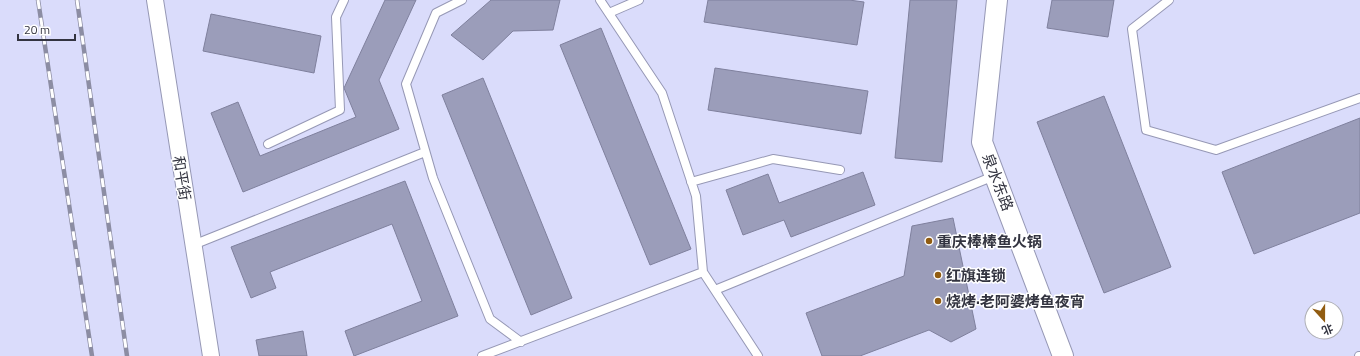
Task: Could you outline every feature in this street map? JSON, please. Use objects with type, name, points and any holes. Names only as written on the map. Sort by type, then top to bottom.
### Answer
[{"type":"street","name":"和平街","points":[[155,0],[211,356]]},
{"type":"street","name":"泉水东路","points":[[997,0],[982,142],[1061,355]]},
{"type":"lane","points":[[268,144],[340,110],[336,17],[344,0]]},
{"type":"lane","points":[[600,0],[662,93],[696,196],[703,272],[758,356]]},
{"type":"lane","points":[[609,13],[639,0]]},
{"type":"lane","points":[[1169,0],[1132,29],[1146,130],[1216,150],[1360,98]]},
{"type":"lane","points":[[459,1],[436,13],[406,84],[433,178],[490,319],[521,342]]},
{"type":"lane","points":[[193,245],[425,152]]},
{"type":"lane","points":[[691,182],[773,159],[840,170]]},
{"type":"lane","points":[[715,290],[995,176]]},
{"type":"lane","points":[[482,356],[703,272]]},
{"type":"building","points":[[385,0],[416,0],[379,80],[399,129],[243,192],[211,113],[238,102],[260,156],[356,117],[344,88]]},
{"type":"building","points":[[491,0],[560,0],[553,30],[513,31],[483,60],[451,35]]},
{"type":"building","points":[[708,0],[849,0],[864,2],[857,45],[704,22]]},
{"type":"building","points":[[910,0],[957,0],[942,162],[895,158]]},
{"type":"building","points":[[1052,0],[1114,0],[1108,37],[1047,28]]},
{"type":"building","points":[[211,14],[321,36],[314,73],[203,51]]},
{"type":"building","points":[[601,28],[691,249],[650,265],[560,45]]},
{"type":"building","points":[[715,68],[868,91],[861,134],[708,110]]},
{"type":"building","points":[[483,78],[572,298],[531,315],[442,95]]},
{"type":"building","points":[[1104,96],[1171,267],[1104,293],[1037,122]]},
{"type":"building","points":[[1360,118],[1360,213],[1254,254],[1222,172]]},
{"type":"building","points":[[863,172],[875,205],[791,237],[784,220],[743,235],[726,190],[768,174],[779,203]]},
{"type":"building","points":[[405,181],[458,316],[354,356],[345,331],[422,301],[392,224],[270,272],[276,288],[251,298],[231,247]]},
{"type":"building","points":[[953,218],[976,329],[951,342],[929,330],[860,356],[822,356],[806,313],[904,276],[912,226]]},
{"type":"building","points":[[303,331],[307,356],[259,356],[256,340]]},
{"type":"railway","points":[[38,0],[92,356]]},
{"type":"railway","points":[[77,0],[127,356]]},
{"type":"place","name":"重庆棒棒鱼火锅","points":[[929,241]]},
{"type":"place","name":"红旗连锁","points":[[938,275]]},
{"type":"place","name":"烧烤·老阿婆烤鱼夜宵","points":[[938,301]]}]
